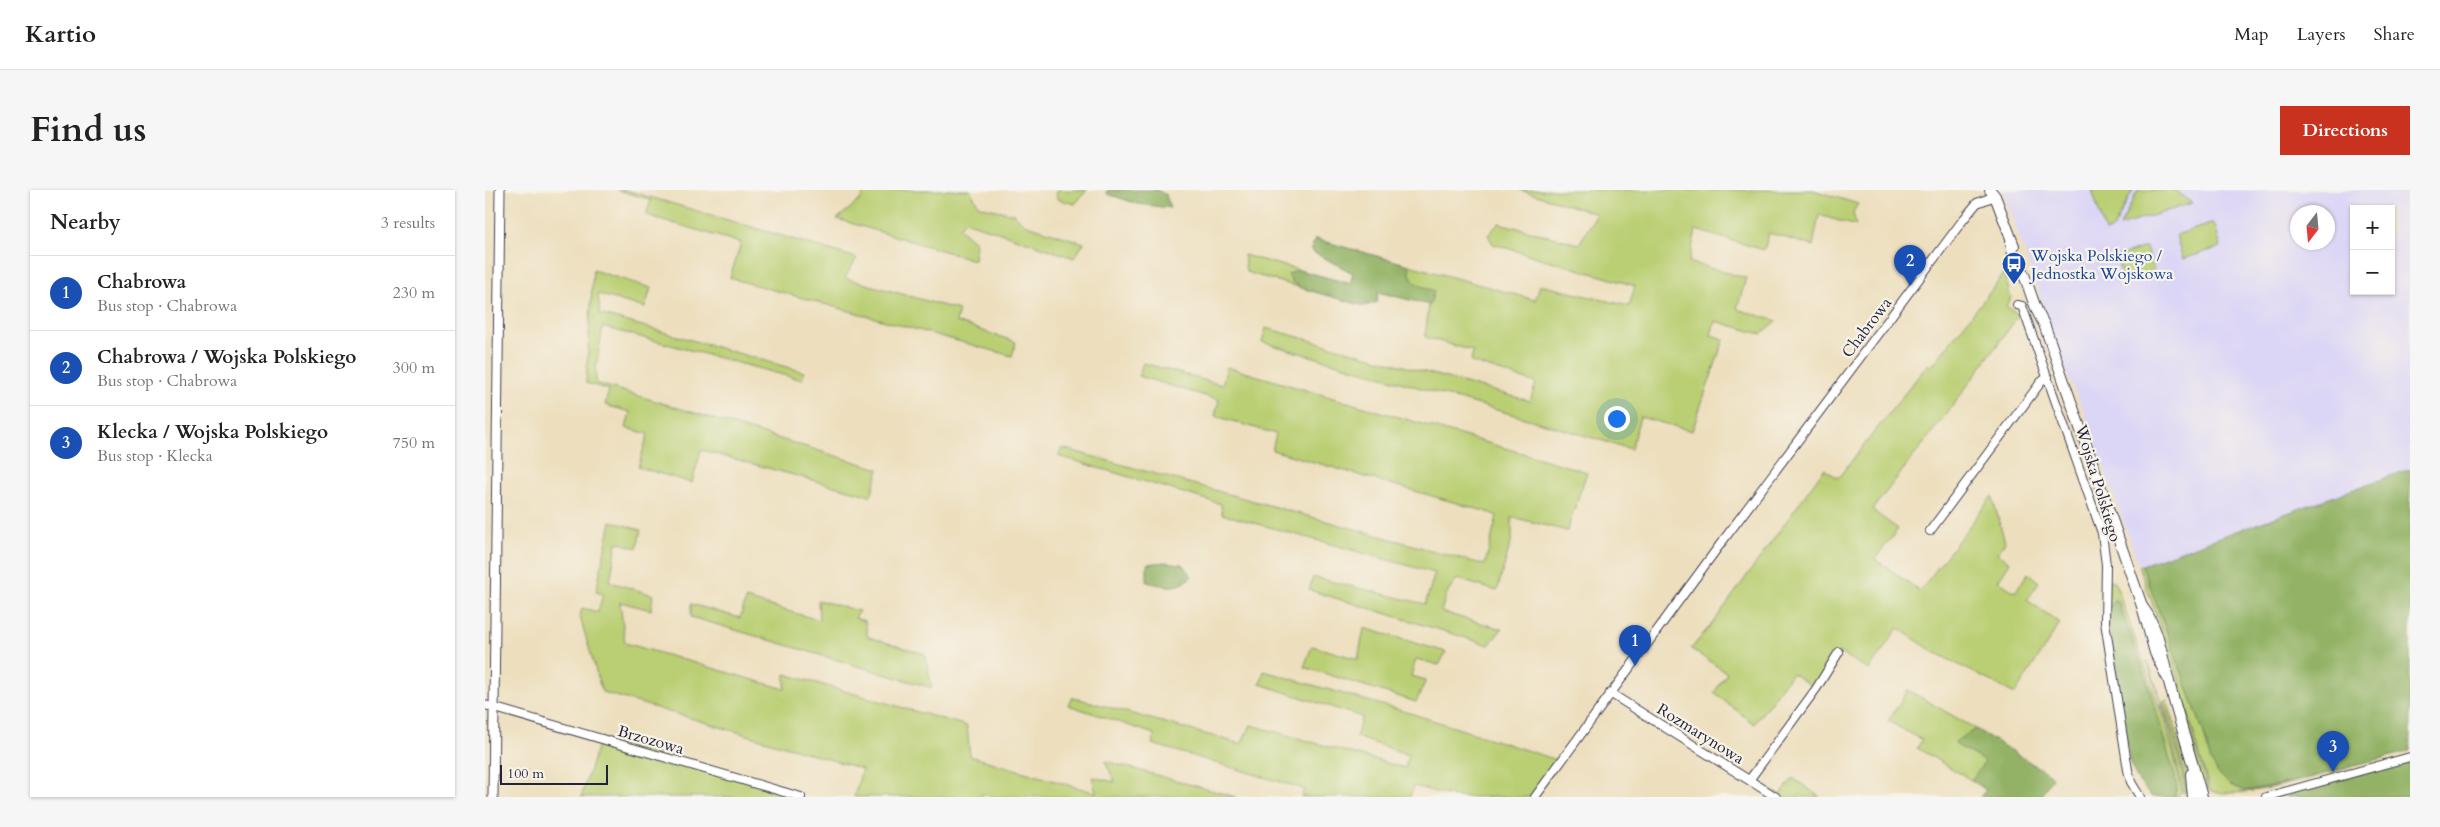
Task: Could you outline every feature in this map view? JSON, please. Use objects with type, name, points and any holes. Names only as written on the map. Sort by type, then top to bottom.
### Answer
[{"type":"main road","name":"Wojska Polskiego","points":[[1993,192],[2011,242],[2019,255],[2037,314],[2044,324],[2054,359],[2142,606],[2143,618],[2155,653],[2167,677],[2202,797]]},
{"type":"main road","name":"Wojska Polskiego","points":[[2192,761],[2193,797]]},
{"type":"street","points":[[493,797],[489,706],[500,190]]},
{"type":"street","name":"Chabrowa","points":[[1535,797],[1610,693],[1974,206],[1993,192]]},
{"type":"street","name":"Wojska Polskiego","points":[[2017,305],[2022,306],[2102,533],[2106,565],[2104,604],[2106,632],[2128,770],[2131,782],[2139,797]]},
{"type":"street","points":[[1930,531],[2041,382],[2047,377]]},
{"type":"street","points":[[1750,780],[1816,689],[1839,652]]},
{"type":"street","name":"Rozmarynowa","points":[[1610,693],[1776,797]]},
{"type":"street","name":"Brzozowa","points":[[489,706],[801,797]]},
{"type":"street","points":[[2266,797],[2410,757]]},
{"type":"shaded area","points":[[2003,190],[2410,190],[2410,469],[2139,566],[2083,408],[2068,377]]},
{"type":"green space","points":[[617,190],[626,190],[857,258],[845,278],[959,310],[956,322],[1016,342],[1012,356],[730,278],[741,243],[646,215],[651,200]]},
{"type":"green space","points":[[865,190],[970,190],[979,206],[1014,214],[1024,224],[1084,243],[1074,258],[965,221],[959,228],[976,243],[974,260],[837,219],[860,200]]},
{"type":"green space","points":[[1056,190],[1087,190],[1075,204],[1057,199]]},
{"type":"green space","points":[[1107,190],[1157,190],[1166,195],[1170,208],[1138,204],[1107,194]]},
{"type":"green space","points":[[1520,190],[1813,190],[1858,204],[1853,212],[1856,226],[1819,215],[1813,246],[1769,233],[1764,250],[1696,230],[1689,262],[1746,278],[1737,309],[1777,321],[1761,334],[1715,321],[1711,335],[1724,339],[1692,431],[1640,417],[1631,449],[1262,342],[1266,328],[1530,401],[1536,383],[1471,362],[1473,351],[1425,337],[1429,304],[1378,292],[1377,302],[1364,306],[1246,272],[1244,255],[1350,284],[1353,273],[1311,251],[1315,239],[1535,300],[1540,285],[1629,306],[1635,286],[1493,244],[1488,235],[1499,223],[1579,244],[1597,214]]},
{"type":"green space","points":[[2092,190],[2133,190],[2113,229],[2105,232]]},
{"type":"green space","points":[[2138,190],[2175,190],[2192,203],[2120,226]]},
{"type":"green space","points":[[2214,223],[2221,247],[2183,259],[2176,235]]},
{"type":"green space","points":[[1315,239],[1409,265],[1413,280],[1423,287],[1434,291],[1430,305],[1378,292],[1377,302],[1364,306],[1301,288],[1292,282],[1288,274],[1299,270],[1351,284],[1353,273],[1311,251]]},
{"type":"green space","points":[[2146,247],[2154,270],[2124,280],[2116,257]]},
{"type":"green space","points":[[593,270],[651,288],[645,308],[598,294],[600,314],[804,372],[802,380],[603,327],[596,367],[596,383],[879,469],[871,496],[701,450],[692,483],[638,467],[648,434],[626,428],[630,412],[605,405],[609,390],[586,383]]},
{"type":"green space","points":[[2004,274],[2011,298],[2006,306],[2019,315],[1954,404],[1872,510],[1898,529],[1875,559],[1920,591],[1992,496],[2005,542],[1997,553],[2010,562],[1998,581],[2015,592],[2028,573],[2039,582],[2027,600],[2060,623],[2015,694],[1934,652],[1898,628],[1869,670],[1839,652],[1816,689],[1792,673],[1754,724],[1714,693],[1727,673],[1691,649],[1718,616],[1824,469],[1838,478],[1928,364],[1931,367]]},
{"type":"green space","points":[[1143,363],[1222,385],[1227,367],[1587,472],[1567,531],[1512,517],[1512,538],[1497,591],[1457,579],[1446,595],[1441,612],[1502,629],[1489,645],[1309,590],[1313,577],[1425,604],[1435,573],[1222,514],[1221,504],[1058,456],[1062,448],[1485,565],[1497,516],[1272,450],[1276,434],[1215,416],[1219,400],[1138,376]]},
{"type":"green space","points":[[2410,469],[2410,751],[2298,781],[2246,791],[2230,785],[2218,773],[2210,759],[2204,733],[2142,565]]},
{"type":"green space","points":[[611,521],[641,530],[637,548],[617,542],[610,582],[653,595],[651,610],[620,602],[625,643],[785,689],[785,674],[967,726],[970,756],[1096,793],[1092,777],[1115,782],[1105,761],[1236,797],[991,797],[982,794],[981,797],[854,797],[862,769],[602,692],[580,617],[582,608],[598,612],[603,594],[596,592]]},
{"type":"green space","points":[[1164,562],[1182,564],[1192,576],[1177,586],[1165,586],[1147,582],[1147,564]]},
{"type":"green space","points":[[2142,565],[2204,733],[2209,755],[2216,768],[2246,791],[2298,781],[2266,789],[2242,792],[2219,793],[2210,791],[2178,677],[2139,566]]},
{"type":"green space","points":[[2109,579],[2115,583],[2118,590],[2167,729],[2182,790],[2177,797],[2174,797],[2177,787],[2174,773],[2146,679],[2118,602],[2114,600],[2107,610]]},
{"type":"green space","points":[[746,599],[819,620],[818,600],[859,611],[855,618],[865,621],[868,637],[925,654],[932,688],[691,617],[691,604],[740,618]]},
{"type":"green space","points":[[2114,600],[2118,601],[2146,679],[2174,773],[2177,787],[2174,797],[2152,797],[2137,779],[2130,763],[2107,610]]},
{"type":"green space","points":[[1364,628],[1446,652],[1439,665],[1416,659],[1411,676],[1426,680],[1416,702],[1304,667],[1312,646],[1358,659]]},
{"type":"green space","points":[[2147,660],[2175,741],[2186,792],[2183,793],[2170,732]]},
{"type":"green space","points":[[1264,671],[1410,713],[1560,761],[1535,797],[1454,797],[1414,786],[1410,797],[1302,797],[1304,789],[1152,744],[1154,734],[1068,705],[1072,697],[1241,744],[1251,725],[1405,768],[1409,755],[1356,737],[1362,717],[1260,684]]},
{"type":"green space","points":[[2179,685],[2208,789],[2202,789]]},
{"type":"green space","points":[[1908,690],[1976,729],[1956,741],[1986,762],[1971,780],[1917,748],[1922,740],[1888,721]]},
{"type":"green space","points":[[2167,700],[2185,756],[2191,791],[2187,792],[2177,741],[2163,701]]},
{"type":"green space","points":[[1976,729],[2049,774],[2052,778],[2042,794],[2047,797],[1980,797],[1986,790],[1971,780],[1985,762],[1955,744],[1956,741]]},
{"type":"green space","points":[[600,738],[801,797],[581,797]]},
{"type":"green space","points":[[2410,761],[2410,797],[2286,797],[2299,790]]},
{"type":"green space","points":[[1793,778],[1820,797],[1776,797],[1750,779],[1780,795]]},
{"type":"place","name":"Wojska Polskiego / Jednostka Wojskowa","points":[[2014,285]]},
{"type":"place","name":"Chabrowa / Wojska Polskiego","points":[[1910,286]]},
{"type":"place","name":"Chabrowa","points":[[1635,666]]},
{"type":"place","name":"Klecka / Wojska Polskiego","points":[[2333,772]]}]
